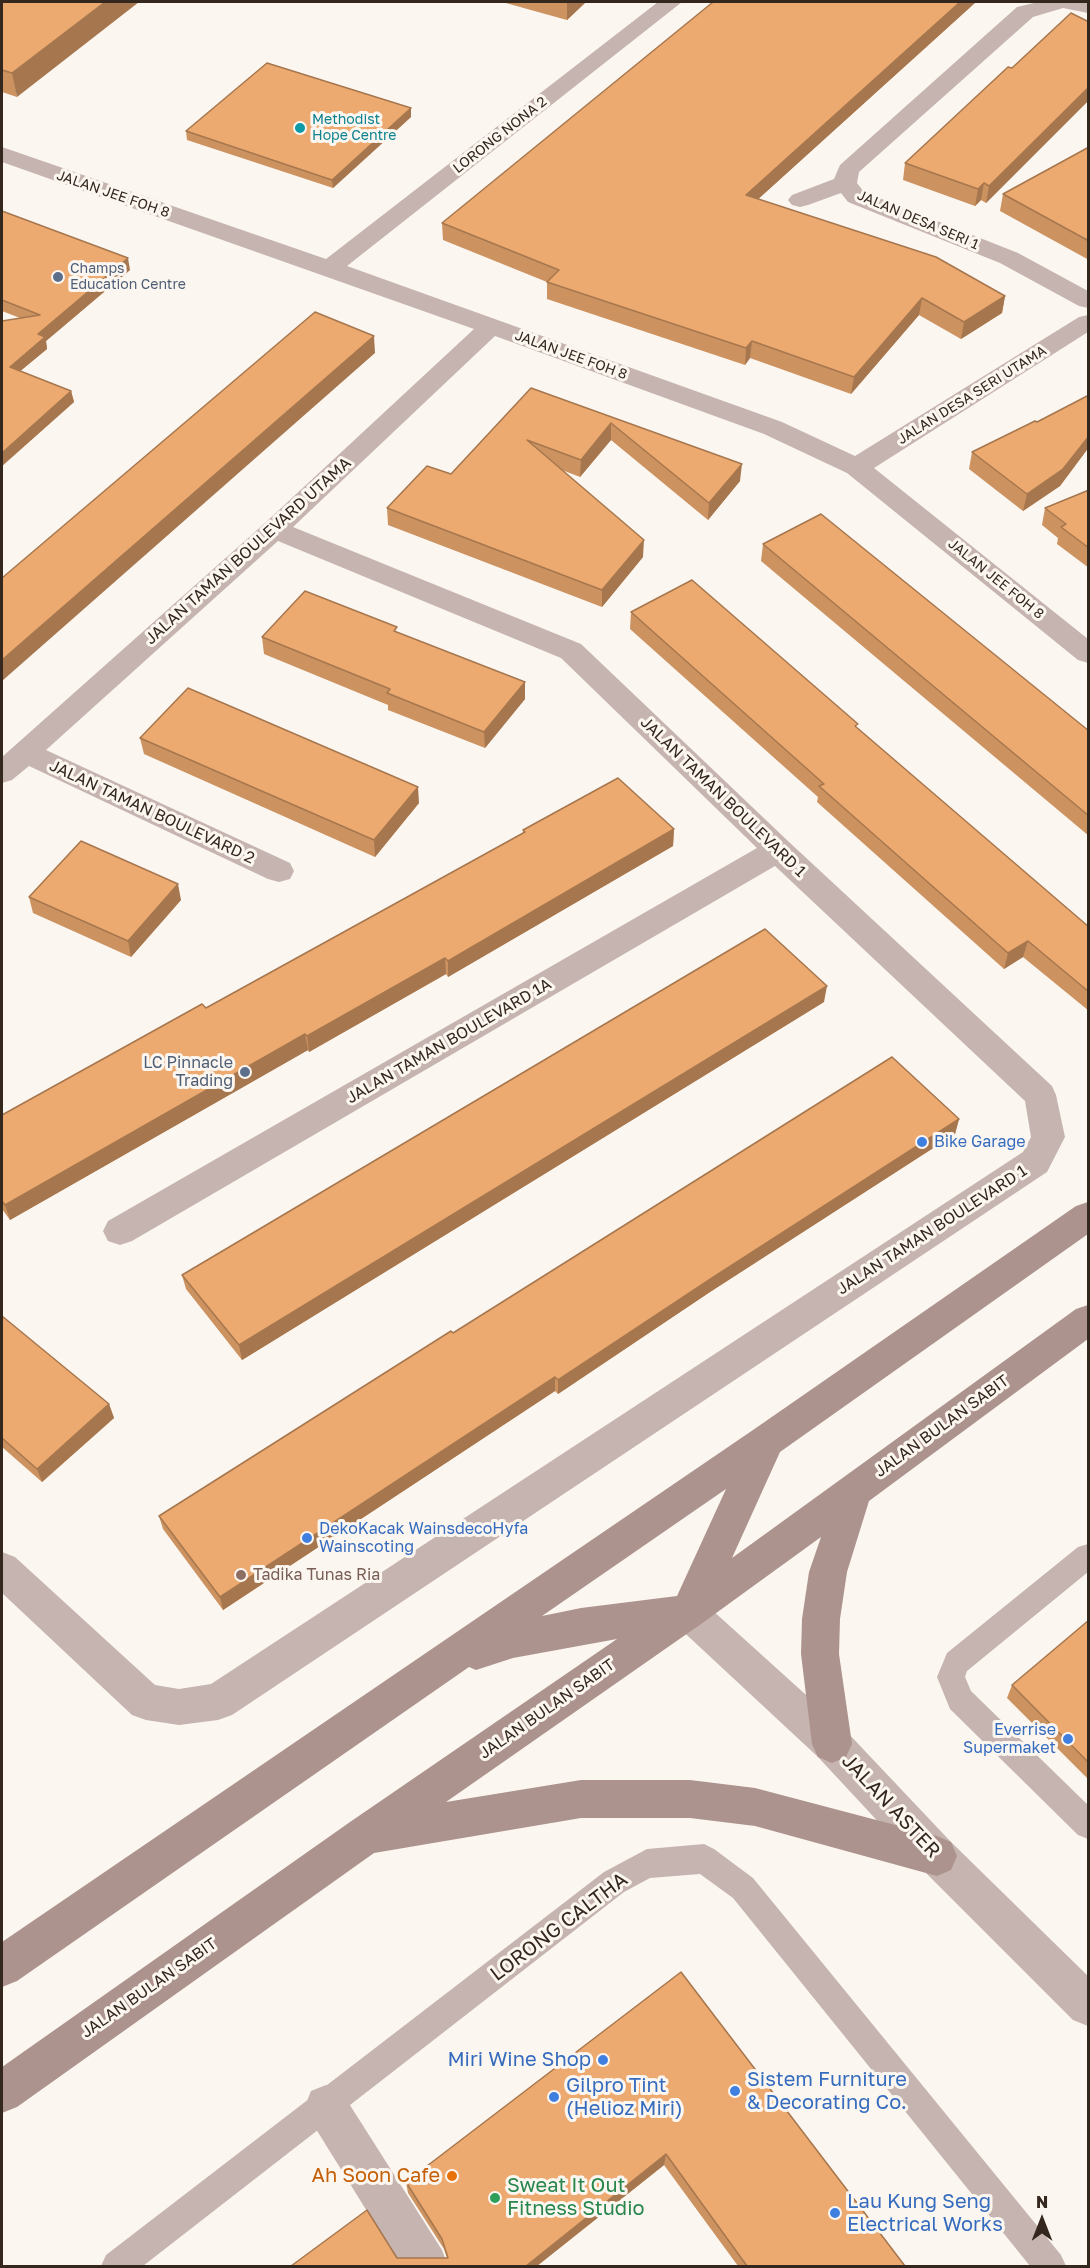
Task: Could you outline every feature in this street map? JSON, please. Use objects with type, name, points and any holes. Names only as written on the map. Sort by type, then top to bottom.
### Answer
[{"type":"main road","points":[[2,1966],[766,1442],[1089,1216]]},
{"type":"main road","name":"JALAN BULAN SABIT","points":[[2,2092],[364,1836],[688,1612],[1089,1320]]},
{"type":"main road","points":[[439,1665],[513,1640],[581,1626],[688,1612],[766,1442]]},
{"type":"main road","points":[[832,1744],[820,1654],[821,1619],[828,1572],[854,1490]]},
{"type":"main road","points":[[364,1836],[581,1799],[690,1799],[755,1807],[937,1856]]},
{"type":"street","name":"LORONG NONA 2","points":[[329,268],[671,2]]},
{"type":"street","name":"JALAN DESA SERI 1","points":[[1059,2],[1025,12],[848,170],[845,183],[856,197],[1009,258],[1089,301]]},
{"type":"street","points":[[1067,2],[1089,8]]},
{"type":"street","name":"JALAN JEE FOH 8","points":[[2,154],[329,268],[773,428],[856,467],[1089,653]]},
{"type":"street","points":[[800,200],[845,183]]},
{"type":"street","name":"JALAN DESA SERI UTAMA","points":[[856,467],[1089,322]]},
{"type":"street","name":"JALAN TAMAN BOULEVARD UTAMA","points":[[2,773],[274,529],[492,326]]},
{"type":"street","name":"JALAN TAMAN BOULEVARD 1","points":[[2,1569],[146,1702],[179,1707],[218,1702],[1035,1162],[1048,1137],[1040,1095],[778,850],[571,651],[274,529]]},
{"type":"street","name":"JALAN TAMAN BOULEVARD 2","points":[[25,752],[279,871]]},
{"type":"street","name":"JALAN TAMAN BOULEVARD 1A","points":[[120,1231],[778,850]]},
{"type":"street","name":"JALAN ASTER","points":[[688,1612],[832,1744],[937,1856],[1089,2005]]},
{"type":"street","points":[[326,2106],[426,2266]]},
{"type":"lane","points":[[1089,1556],[957,1662],[951,1677],[960,1700],[1089,1825]]},
{"type":"lane","name":"LORONG CALTHA","points":[[117,2266],[614,1882],[647,1864],[704,1859],[742,1888],[1050,2266]]},
{"type":"building","points":[[2,2],[105,2],[12,73],[2,70]]},
{"type":"building","points":[[713,2],[960,2],[746,195],[936,257],[1005,296],[964,322],[922,298],[854,377],[752,341],[746,348],[547,282],[559,270],[442,223]]},
{"type":"building","points":[[1071,13],[1089,22],[1089,87],[989,186],[984,183],[978,189],[905,163],[1008,67],[1012,68]]},
{"type":"building","name":"Methodist Hope Centre","points":[[267,63],[411,108],[332,180],[186,131]]},
{"type":"building","points":[[1089,147],[1089,241],[1003,194]]},
{"type":"building","points":[[2,211],[128,258],[38,334],[45,337],[10,367],[71,391],[2,453],[2,321],[40,315],[2,300]]},
{"type":"building","points":[[315,312],[374,336],[2,660],[2,578]]},
{"type":"building","points":[[531,388],[742,464],[709,503],[611,423],[581,460],[527,440],[644,540],[602,590],[387,508],[427,466],[451,474]]},
{"type":"building","points":[[1089,395],[1089,436],[1063,469],[1027,494],[972,452],[1037,422]]},
{"type":"building","points":[[1089,490],[1089,548],[1061,527],[1066,524],[1045,508]]},
{"type":"building","points":[[821,514],[1089,731],[1089,816],[763,544]]},
{"type":"building","points":[[692,580],[858,724],[855,726],[1089,927],[1089,992],[1028,941],[1008,953],[819,786],[824,784],[631,612]]},
{"type":"building","points":[[305,591],[397,627],[394,631],[525,682],[484,732],[387,693],[390,689],[262,637]]},
{"type":"building","points":[[188,688],[418,787],[374,840],[140,738]]},
{"type":"building","points":[[618,778],[674,829],[448,961],[445,958],[307,1036],[305,1034],[5,1205],[2,1201],[2,1115],[202,1004],[206,1008],[525,832],[523,830]]},
{"type":"building","points":[[81,841],[178,884],[128,941],[29,897]]},
{"type":"building","points":[[765,929],[827,986],[239,1345],[182,1275]]},
{"type":"building","points":[[892,1057],[959,1119],[558,1380],[555,1377],[220,1597],[159,1516],[451,1331],[453,1333]]},
{"type":"building","points":[[2,1316],[109,1404],[37,1469],[2,1438]]},
{"type":"building","name":"Everrise Supermaket","points":[[1089,1620],[1089,1763],[1012,1685]]},
{"type":"building","points":[[681,1972],[905,2266],[747,2266],[666,2154],[526,2266],[291,2266],[367,2210],[397,2258],[448,2258],[442,2239],[406,2182]]},
{"type":"place","name":"Methodist Hope Centre","points":[[300,128]]},
{"type":"place","name":"Champs Education Centre","points":[[58,277]]},
{"type":"place","name":"LC Pinnacle Trading","points":[[245,1072]]},
{"type":"place","name":"Bike Garage","points":[[922,1142]]},
{"type":"place","name":"DekoKacak WainsdecoHyfa Wainscoting","points":[[307,1538]]},
{"type":"place","name":"Tadika Tunas Ria","points":[[241,1575]]},
{"type":"place","name":"Everrise Supermaket","points":[[1068,1739]]},
{"type":"place","name":"Miri Wine Shop","points":[[603,2060]]},
{"type":"place","name":"Sistem Furniture & Decorating Co.","points":[[735,2091]]},
{"type":"place","name":"Gilpro Tint (Helioz Miri)","points":[[554,2097]]},
{"type":"place","name":"Ah Soon Cafe","points":[[452,2176]]},
{"type":"place","name":"Sweat It Out Fitness Studio","points":[[495,2198]]},
{"type":"place","name":"Lau Kung Seng Electrical Works","points":[[835,2213]]}]
